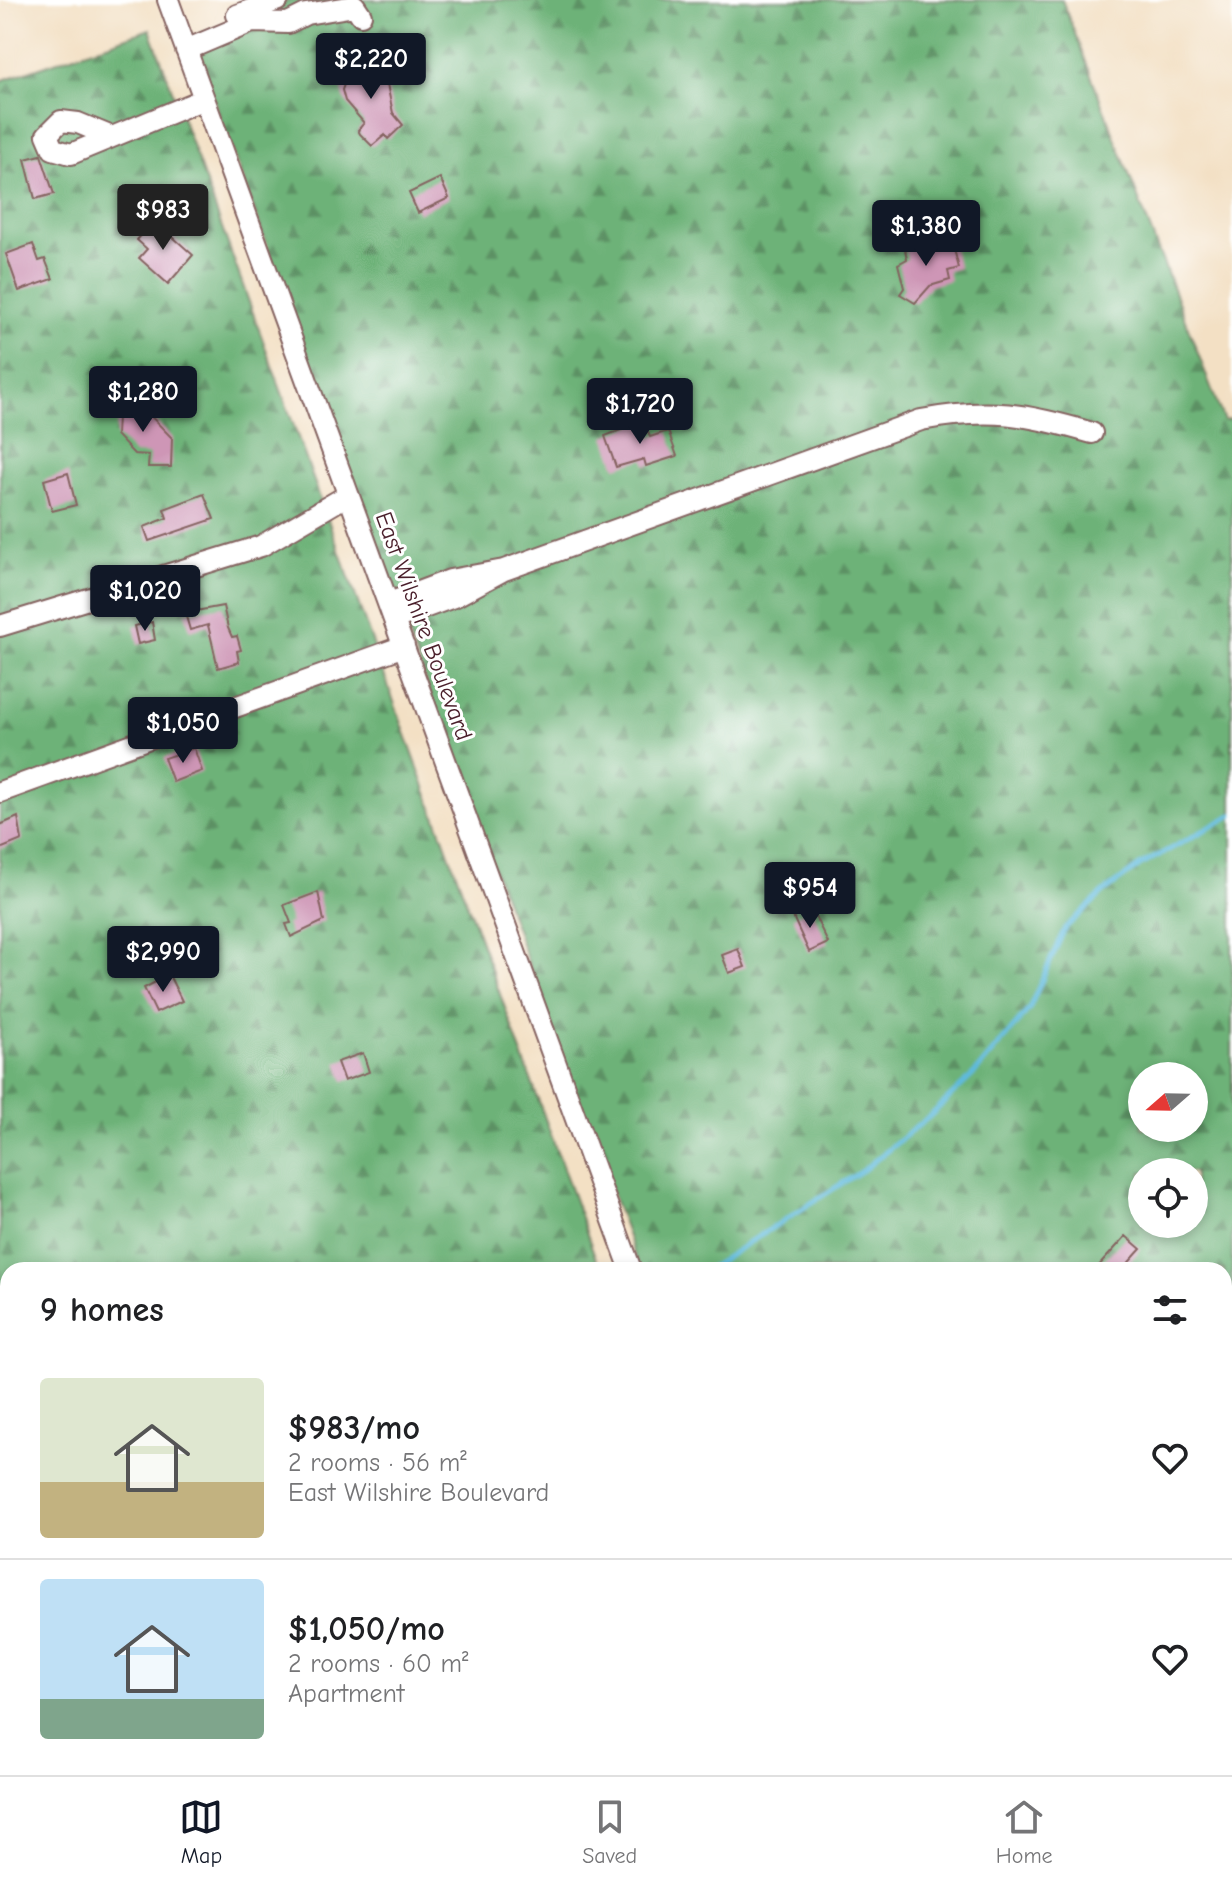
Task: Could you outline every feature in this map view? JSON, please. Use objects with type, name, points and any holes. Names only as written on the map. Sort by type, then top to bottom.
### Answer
[{"type":"street","name":"East Wilshire Boulevard","points":[[168,0],[628,1262]]},
{"type":"street","points":[[184,43],[278,0]]},
{"type":"street","points":[[184,43],[252,22],[288,23],[306,14],[355,6],[361,15]]},
{"type":"street","points":[[112,137],[204,99]]},
{"type":"street","points":[[391,611],[456,596],[504,570],[921,420],[983,412],[1030,415],[1092,433]]},
{"type":"street","points":[[0,626],[261,546],[348,495]]},
{"type":"street","points":[[0,792],[404,646]]},
{"type":"green space","points":[[291,0],[1062,0],[1224,421],[1232,419],[1232,1262],[637,1262],[191,37]]},
{"type":"green space","points":[[150,29],[597,1262],[0,1262],[0,81]]},
{"type":"building","points":[[358,56],[384,70],[393,113],[403,125],[388,139],[385,135],[372,146],[360,134],[358,130],[364,123],[345,101],[342,90],[351,65],[355,66]]},
{"type":"building","points":[[41,155],[54,194],[35,199],[25,159]]},
{"type":"building","points":[[440,178],[449,198],[418,213],[409,193]]},
{"type":"building","points":[[154,220],[193,255],[168,284],[139,258],[147,249],[137,240]]},
{"type":"building","points":[[939,241],[940,245],[952,242],[959,268],[948,271],[950,280],[930,286],[915,303],[900,294],[904,288],[898,264],[907,259],[905,250]]},
{"type":"building","points":[[33,244],[39,261],[45,259],[53,279],[19,291],[6,254]]},
{"type":"building","points":[[118,401],[136,401],[172,438],[171,467],[148,467],[149,455],[134,454],[116,435],[117,417],[113,414]]},
{"type":"building","points":[[644,421],[650,437],[668,431],[677,456],[646,466],[644,459],[616,467],[605,436]]},
{"type":"building","points":[[68,473],[76,505],[52,511],[44,480]]},
{"type":"building","points":[[204,494],[214,519],[149,541],[144,527],[167,518],[164,509]]},
{"type":"building","points":[[223,606],[228,628],[232,637],[237,636],[241,650],[237,651],[239,662],[218,668],[208,625],[190,630],[185,613]]},
{"type":"building","points":[[152,622],[155,640],[138,644],[134,626]]},
{"type":"building","points":[[194,748],[202,771],[173,782],[164,758]]},
{"type":"building","points":[[18,817],[22,840],[0,849],[0,825]]},
{"type":"building","points":[[318,892],[324,921],[291,937],[286,924],[291,923],[284,905]]},
{"type":"building","points":[[811,908],[828,943],[809,952],[793,917]]},
{"type":"building","points":[[738,949],[745,967],[729,973],[722,955]]},
{"type":"building","points":[[169,975],[182,1001],[156,1013],[144,988]]},
{"type":"building","points":[[363,1053],[369,1072],[344,1081],[337,1062]]},
{"type":"building","points":[[1126,1236],[1141,1249],[1129,1262],[1102,1262]]},
{"type":"waterway","points":[[719,1262],[863,1170],[930,1116],[976,1072],[1029,1009],[1065,928],[1104,892],[1141,865],[1232,815]]}]
